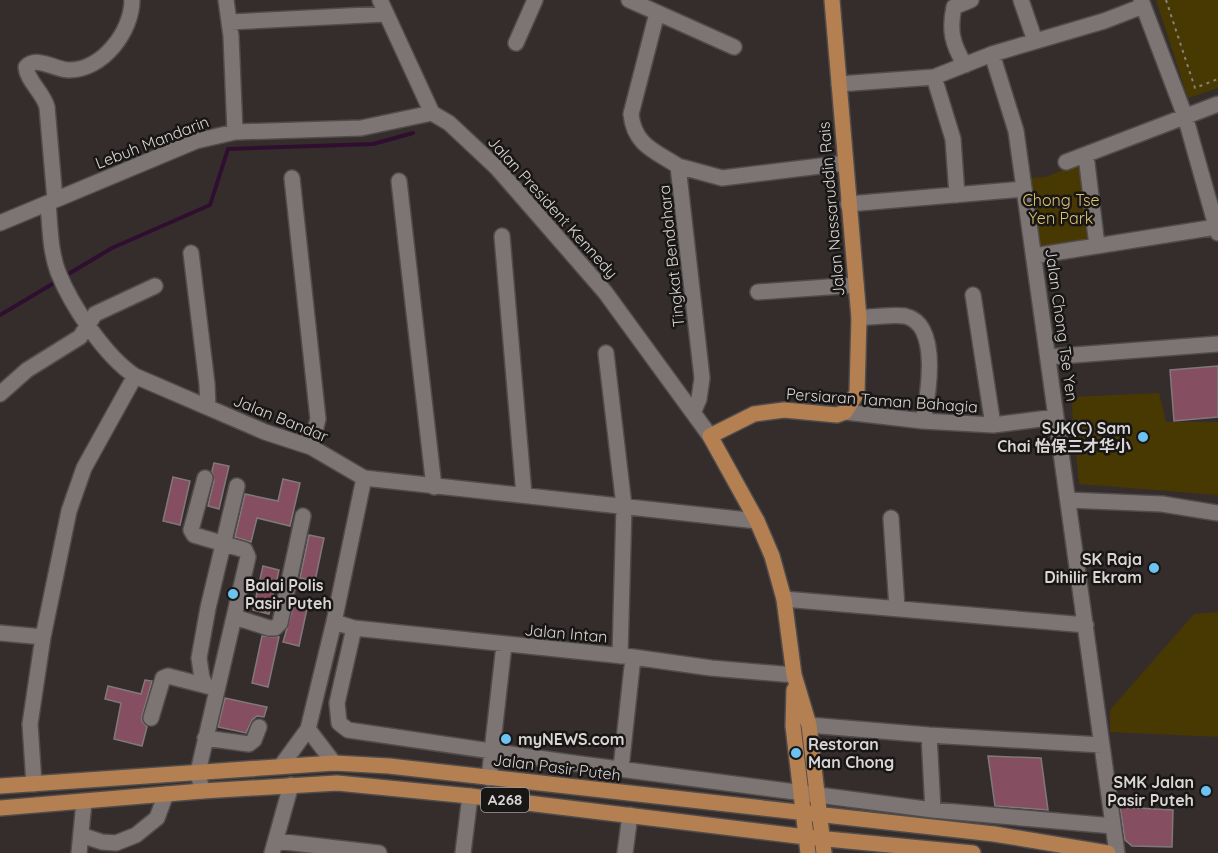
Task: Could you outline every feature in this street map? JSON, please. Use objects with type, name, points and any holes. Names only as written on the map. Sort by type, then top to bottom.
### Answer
[{"type":"main road","name":"Jalan Nassaruddin Rais","points":[[832,0],[859,318],[857,393],[845,412]]},
{"type":"main road","name":"Persiaran Taman Bahagia","points":[[710,436],[754,414],[783,410],[837,415],[845,412]]},
{"type":"main road","points":[[710,436],[757,522],[772,556],[784,599],[794,675],[793,726],[808,853]]},
{"type":"main road","points":[[794,675],[809,725],[824,846]]},
{"type":"main road","name":"Jalan Pasir Puteh","points":[[0,786],[334,763],[389,766],[994,834],[1108,853]]},
{"type":"main road","name":"A268","points":[[0,808],[202,791],[337,783],[470,796],[806,837],[824,846],[973,853]]},
{"type":"street","name":"Jalan Bandar","points":[[132,0],[130,17],[123,33],[111,49],[96,62],[68,70],[37,62],[30,63],[26,67],[26,72],[42,94],[47,107],[51,201],[58,271],[88,326],[117,363],[135,376],[265,432],[311,447],[364,478],[757,522]]},
{"type":"street","points":[[516,43],[535,0]]},
{"type":"street","points":[[629,0],[734,47]]},
{"type":"street","points":[[965,65],[951,38],[950,24],[954,7],[971,0]]},
{"type":"street","points":[[1021,0],[1035,41]]},
{"type":"street","points":[[224,2],[230,22],[235,132]]},
{"type":"street","points":[[838,84],[934,77],[992,54],[1104,21],[1142,3],[1185,116],[1217,230],[1034,256]]},
{"type":"street","points":[[230,22],[383,7],[432,113]]},
{"type":"street","name":"Tingkat Bendahara","points":[[657,13],[631,114],[632,127],[639,141],[678,166],[702,378],[699,399],[693,413]]},
{"type":"street","name":"Jalan Chong Tse Yen","points":[[992,54],[1016,131],[1117,853]]},
{"type":"street","points":[[934,77],[952,140],[957,195]]},
{"type":"street","points":[[1066,162],[1218,104]]},
{"type":"street","name":"Lebuh Mandarin","points":[[0,224],[196,141],[235,132],[361,128],[432,113]]},
{"type":"street","name":"Jalan President Kennedy","points":[[432,113],[449,123],[497,168],[606,292],[710,436]]},
{"type":"street","points":[[1086,155],[1097,246]]},
{"type":"street","points":[[678,166],[722,178],[845,163]]},
{"type":"street","points":[[292,178],[318,419],[311,447]]},
{"type":"street","points":[[399,181],[434,487]]},
{"type":"street","points":[[848,204],[1024,189]]},
{"type":"street","points":[[502,236],[524,495]]},
{"type":"street","points":[[191,253],[208,407]]},
{"type":"street","points":[[758,292],[856,285]]},
{"type":"street","points":[[0,394],[27,370],[80,337],[100,310],[154,286]]},
{"type":"street","points":[[973,295],[993,425]]},
{"type":"street","points":[[859,318],[906,316],[920,325],[929,347],[929,391],[923,421]]},
{"type":"street","points":[[1048,357],[1218,344]]},
{"type":"street","points":[[606,353],[624,506],[627,657],[621,768]]},
{"type":"street","points":[[34,784],[30,724],[43,637],[69,511],[84,468],[135,376]]},
{"type":"street","name":"Persiaran Taman Bahagia","points":[[845,412],[923,421],[993,425],[1056,417]]},
{"type":"street","points":[[202,791],[198,772],[211,687],[235,617],[248,557],[245,550],[194,535],[191,530],[205,478]]},
{"type":"street","points":[[281,766],[308,729],[334,622],[364,478]]},
{"type":"street","points":[[211,687],[202,678],[200,658],[208,608],[237,486]]},
{"type":"street","points":[[1068,500],[1162,504],[1218,513]]},
{"type":"street","points":[[235,617],[269,628],[280,623],[303,516]]},
{"type":"street","points":[[891,518],[897,608]]},
{"type":"street","points":[[784,599],[1086,625]]},
{"type":"street","name":"Jalan Intan","points":[[334,622],[354,628],[711,668],[794,675]]},
{"type":"street","points":[[354,628],[337,703],[339,723],[348,730],[933,810],[1113,826]]},
{"type":"street","points":[[0,633],[43,637]]},
{"type":"street","points":[[489,778],[504,645]]},
{"type":"street","points":[[151,718],[164,678],[168,676],[211,687]]},
{"type":"street","points":[[809,725],[929,735],[1102,745]]},
{"type":"street","points":[[205,738],[249,744],[254,740],[259,727]]},
{"type":"street","points":[[308,729],[334,763]]},
{"type":"street","points":[[929,735],[933,810]]},
{"type":"street","points":[[291,785],[274,847],[379,853]]},
{"type":"street","points":[[81,835],[102,842],[116,843],[136,835],[157,818],[166,794]]},
{"type":"street","points":[[463,853],[470,796]]},
{"type":"street","points":[[79,853],[84,802]]},
{"type":"street","points":[[625,853],[630,815]]},
{"type":"path","points":[[1166,0],[1195,88],[1218,79]]},
{"type":"green space","points":[[1156,0],[1218,0],[1218,88],[1188,98]]},
{"type":"green space","name":"Chong Tse Yen Park","points":[[1083,162],[1092,240],[1038,249],[1029,178],[1046,177]]},
{"type":"green space","points":[[1159,393],[1166,422],[1218,422],[1218,495],[1079,484],[1071,397]]},
{"type":"green space","points":[[1218,612],[1218,737],[1110,732],[1110,710],[1194,614]]},
{"type":"building","points":[[1218,366],[1218,417],[1174,421],[1170,370]]},
{"type":"building","points":[[214,463],[229,466],[219,509],[208,506],[214,481],[212,471]]},
{"type":"building","points":[[173,477],[190,481],[180,525],[163,521]]},
{"type":"building","points":[[283,479],[300,483],[290,526],[257,518],[251,542],[235,537],[245,494],[278,501]]},
{"type":"building","points":[[309,535],[324,538],[315,581],[300,578]]},
{"type":"building","points":[[263,566],[279,570],[269,614],[253,610]]},
{"type":"building","points":[[295,601],[308,604],[299,646],[283,642]]},
{"type":"building","points":[[262,636],[279,637],[268,687],[252,683]]},
{"type":"building","points":[[145,680],[152,681],[142,716],[142,721],[147,727],[142,746],[114,739],[121,703],[105,699],[108,686],[141,694]]},
{"type":"building","points":[[225,698],[267,707],[264,717],[257,716],[252,720],[246,733],[218,727]]},
{"type":"building","points":[[988,756],[1041,758],[1048,810],[995,806]]},
{"type":"building","points":[[1120,807],[1173,810],[1172,847],[1132,846],[1125,840]]},
{"type":"waterway","points":[[65,276],[112,248],[210,205],[228,149],[373,144],[413,133]]},
{"type":"waterway","points":[[0,315],[59,280]]},
{"type":"place","name":"SJK(C) Sam Chai 怡保三才华小","points":[[1143,437]]},
{"type":"place","name":"SK Raja Dihilir Ekram","points":[[1154,568]]},
{"type":"place","name":"Balai Polis Pasir Puteh","points":[[233,594]]},
{"type":"place","name":"myNEWS.com","points":[[506,739]]},
{"type":"place","name":"Restoran Man Chong","points":[[796,753]]},
{"type":"place","name":"SMK Jalan Pasir Puteh","points":[[1206,791]]}]
